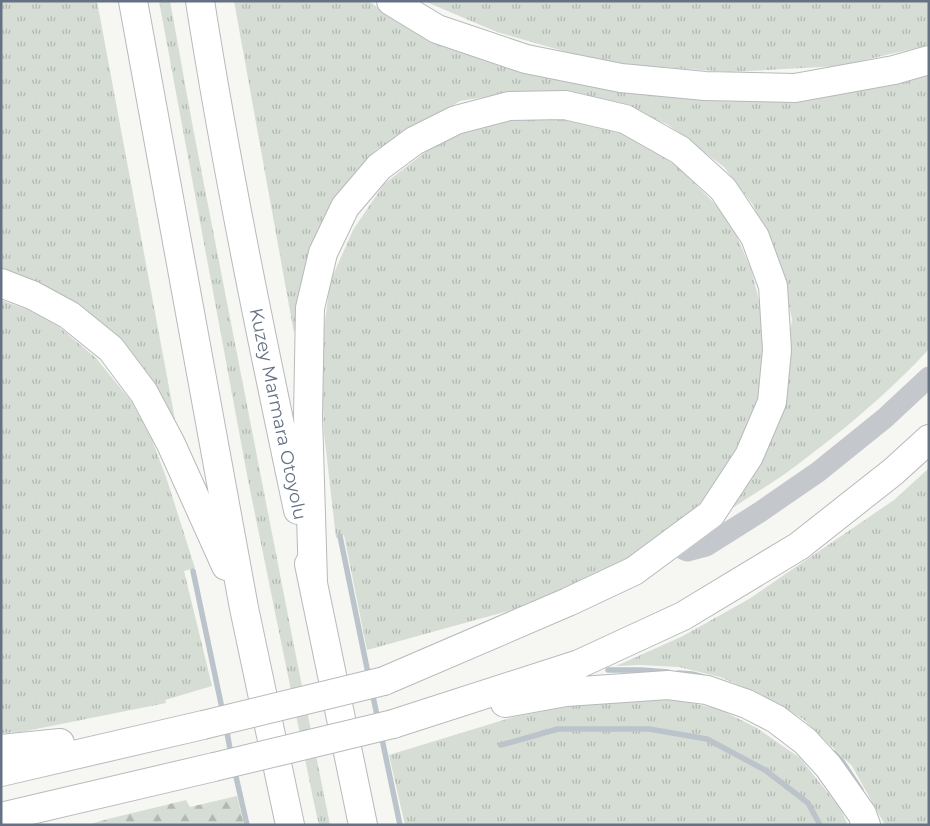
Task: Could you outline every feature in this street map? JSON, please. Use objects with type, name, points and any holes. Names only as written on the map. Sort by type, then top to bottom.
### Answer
[{"type":"highway","points":[[133,1],[244,608],[290,825]]},
{"type":"highway","name":"Kuzey Marmara Otoyolu","points":[[200,1],[216,102],[252,287],[363,825]]},
{"type":"highway","points":[[391,1],[437,29],[517,56],[620,78],[705,86],[795,88],[894,70],[929,60]]},
{"type":"highway","points":[[1,772],[384,681],[568,602],[634,571],[711,514],[750,456],[772,402],[777,350],[773,286],[755,237],[723,190],[680,150],[625,119],[565,105],[508,106],[456,120],[414,141],[379,167],[345,207],[323,253],[310,308],[308,415],[313,582]]},
{"type":"highway","points":[[1,282],[69,315],[111,349],[144,394],[171,444],[244,608]]},
{"type":"highway","points":[[393,724],[579,664],[683,616],[799,546],[894,471],[929,440]]},
{"type":"highway","points":[[1,817],[393,724],[566,692],[668,685],[706,690],[747,704],[776,719],[805,741],[828,766],[862,814],[866,825]]},
{"type":"highway","points":[[1,749],[203,725]]},
{"type":"highway","points":[[27,825],[214,768]]},
{"type":"lane","points":[[671,544],[687,551],[706,546],[760,512],[818,472],[885,418],[929,377]]},
{"type":"green space","points":[[1,1],[97,1],[176,425],[113,333],[68,298],[20,275],[1,270]]},
{"type":"green space","points":[[159,1],[170,1],[193,128],[330,825],[319,825],[314,803],[248,480]]},
{"type":"green space","points":[[234,1],[369,1],[397,22],[471,54],[602,88],[730,100],[929,70],[929,349],[864,412],[784,474],[722,515],[765,453],[783,389],[792,319],[780,265],[753,205],[724,167],[667,124],[601,100],[510,93],[460,101],[376,150],[336,202],[310,257],[294,333]]},
{"type":"green space","points":[[424,1],[929,1],[929,45],[839,66],[730,72],[605,63],[497,32]]},
{"type":"green space","points":[[529,118],[570,119],[631,136],[678,167],[729,218],[751,269],[764,320],[763,390],[743,444],[708,497],[622,567],[523,607],[367,650],[344,535],[336,538],[324,433],[321,353],[330,282],[353,230],[384,184],[437,143],[479,126]]},
{"type":"green space","points":[[1,300],[26,309],[59,327],[96,358],[131,401],[152,440],[195,568],[184,571],[212,686],[165,700],[166,703],[21,732],[1,733]]},
{"type":"green space","points":[[929,468],[929,825],[885,825],[852,766],[803,719],[762,695],[720,677],[679,667],[616,666],[681,637],[749,599],[894,500]]},
{"type":"green space","points":[[673,699],[719,709],[757,728],[800,758],[840,808],[848,825],[405,825],[389,755],[513,717],[599,701]]},
{"type":"green space","points":[[237,796],[244,825],[87,825],[186,800],[190,807]]},
{"type":"waterway","points":[[340,536],[369,678]]},
{"type":"waterway","points":[[193,571],[223,713]]},
{"type":"waterway","points":[[608,670],[668,672]]},
{"type":"waterway","points":[[678,673],[703,677]]},
{"type":"waterway","points":[[372,692],[378,720]]},
{"type":"waterway","points":[[226,727],[231,754]]},
{"type":"waterway","points":[[501,745],[558,729],[649,729],[707,739],[765,770],[808,803],[820,825]]},
{"type":"waterway","points":[[381,734],[400,825]]},
{"type":"waterway","points":[[834,753],[842,761],[861,790]]},
{"type":"waterway","points":[[234,768],[247,825]]}]
